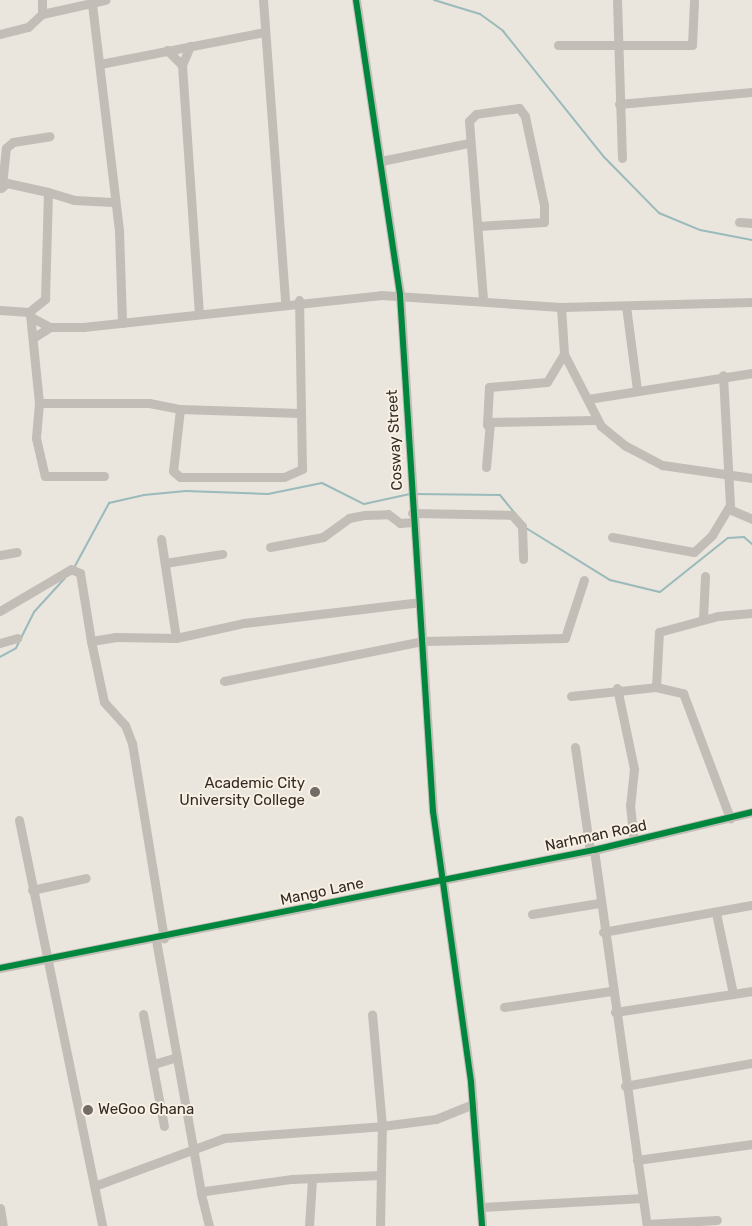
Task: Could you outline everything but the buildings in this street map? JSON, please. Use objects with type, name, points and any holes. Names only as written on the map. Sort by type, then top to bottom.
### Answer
[{"type":"street","points":[[42,0],[42,14]]},
{"type":"street","points":[[0,34],[28,27],[42,14],[105,0]]},
{"type":"street","points":[[263,0],[285,303]]},
{"type":"street","name":"Cosway Street","points":[[356,0],[400,295],[409,484],[433,804],[473,1104],[482,1226]]},
{"type":"street","points":[[617,0],[622,158]]},
{"type":"street","points":[[558,44],[618,46],[694,44],[694,0]]},
{"type":"street","points":[[92,4],[100,64],[113,202],[120,247],[122,323]]},
{"type":"street","points":[[100,64],[265,32]]},
{"type":"street","points":[[190,46],[182,65],[199,313]]},
{"type":"street","points":[[167,50],[182,65]]},
{"type":"street","points":[[619,104],[752,92]]},
{"type":"street","points":[[478,226],[539,223],[546,213],[523,111],[514,107],[472,117],[469,143],[483,298]]},
{"type":"street","points":[[50,136],[13,142],[6,148],[1,188],[48,192],[74,200],[113,202]]},
{"type":"street","points":[[381,161],[469,143]]},
{"type":"street","points":[[30,314],[40,306],[47,291],[48,192]]},
{"type":"street","points":[[738,222],[752,223]]},
{"type":"street","points":[[33,338],[50,327],[122,323],[299,300],[400,295],[483,298],[561,307],[752,302]]},
{"type":"street","points":[[180,409],[173,471],[180,477],[296,474],[303,462],[300,414],[299,300]]},
{"type":"street","points":[[626,306],[637,390]]},
{"type":"street","points":[[561,307],[564,354],[588,399],[594,420],[626,446],[662,465],[752,478]]},
{"type":"street","points":[[0,310],[30,314],[50,327]]},
{"type":"street","points":[[30,314],[39,403],[36,438],[45,476],[104,476]]},
{"type":"street","points":[[486,467],[489,387],[547,382],[564,354]]},
{"type":"street","points":[[588,399],[723,376],[752,373]]},
{"type":"street","points":[[612,537],[697,552],[729,509],[723,376]]},
{"type":"street","points":[[39,403],[149,402],[180,409],[300,414]]},
{"type":"street","points":[[487,425],[594,420]]},
{"type":"street","points":[[729,509],[752,519]]},
{"type":"street","points":[[270,547],[323,537],[349,518],[365,515],[388,514],[400,523],[412,515],[512,515],[522,526],[523,559]]},
{"type":"street","points":[[161,539],[176,638]]},
{"type":"street","points":[[0,555],[16,552]]},
{"type":"street","points":[[165,563],[222,554]]},
{"type":"street","points":[[0,611],[64,572],[76,570],[80,573],[91,641],[104,702],[125,725],[132,743],[192,1147],[210,1226]]},
{"type":"street","points":[[703,619],[705,576]]},
{"type":"street","points":[[224,681],[422,641],[565,638],[584,580]]},
{"type":"street","points":[[91,641],[115,637],[176,638],[244,623],[419,602]]},
{"type":"street","points":[[656,687],[656,635],[703,619],[752,613]]},
{"type":"street","points":[[0,643],[17,638]]},
{"type":"street","points":[[571,696],[617,688],[656,687],[685,696],[730,818]]},
{"type":"street","points":[[617,688],[634,769],[630,805],[634,841]]},
{"type":"street","points":[[575,747],[647,1225],[717,1220]]},
{"type":"street","name":"Narhman Road","points":[[444,880],[634,841],[752,812]]},
{"type":"street","points":[[18,820],[97,1185],[102,1226]]},
{"type":"street","points":[[32,890],[86,878]]},
{"type":"street","name":"Mango Lane","points":[[0,968],[160,939],[444,880]]},
{"type":"street","points":[[532,914],[599,903]]},
{"type":"street","points":[[604,932],[752,905]]},
{"type":"street","points":[[716,913],[733,994]]},
{"type":"street","points":[[504,1007],[611,991]]},
{"type":"street","points":[[615,1012],[752,991]]},
{"type":"street","points":[[143,1014],[154,1064],[164,1126]]},
{"type":"street","points":[[372,1014],[382,1126],[380,1226]]},
{"type":"street","points":[[154,1064],[178,1058]]},
{"type":"street","points":[[625,1086],[752,1063]]},
{"type":"street","points":[[97,1185],[192,1147],[237,1135],[382,1126],[436,1119],[473,1104]]},
{"type":"street","points":[[637,1160],[752,1144]]},
{"type":"street","points":[[201,1193],[312,1179],[380,1175]]},
{"type":"street","points":[[309,1226],[312,1179]]},
{"type":"street","points":[[482,1207],[643,1198]]},
{"type":"street","points":[[0,1208],[3,1226]]},
{"type":"waterway","points":[[434,0],[480,14],[503,31],[604,157],[659,213],[700,230],[752,240]]},
{"type":"waterway","points":[[75,566],[109,503],[144,495],[186,491],[268,494],[322,483],[364,504],[410,494]]},
{"type":"waterway","points":[[415,494],[500,495],[514,512]]},
{"type":"waterway","points":[[526,528],[610,580],[660,592],[728,538],[744,537],[752,544]]},
{"type":"waterway","points":[[0,657],[16,648],[34,612],[65,578]]},
{"type":"cycle path","points":[[356,0],[400,295],[433,811],[471,1082],[482,1226]]},
{"type":"cycle path","points":[[0,968],[594,850],[752,812]]},
{"type":"place","name":"Academic City University College","points":[[315,792]]},
{"type":"place","name":"WeGoo Ghana","points":[[88,1110]]}]
